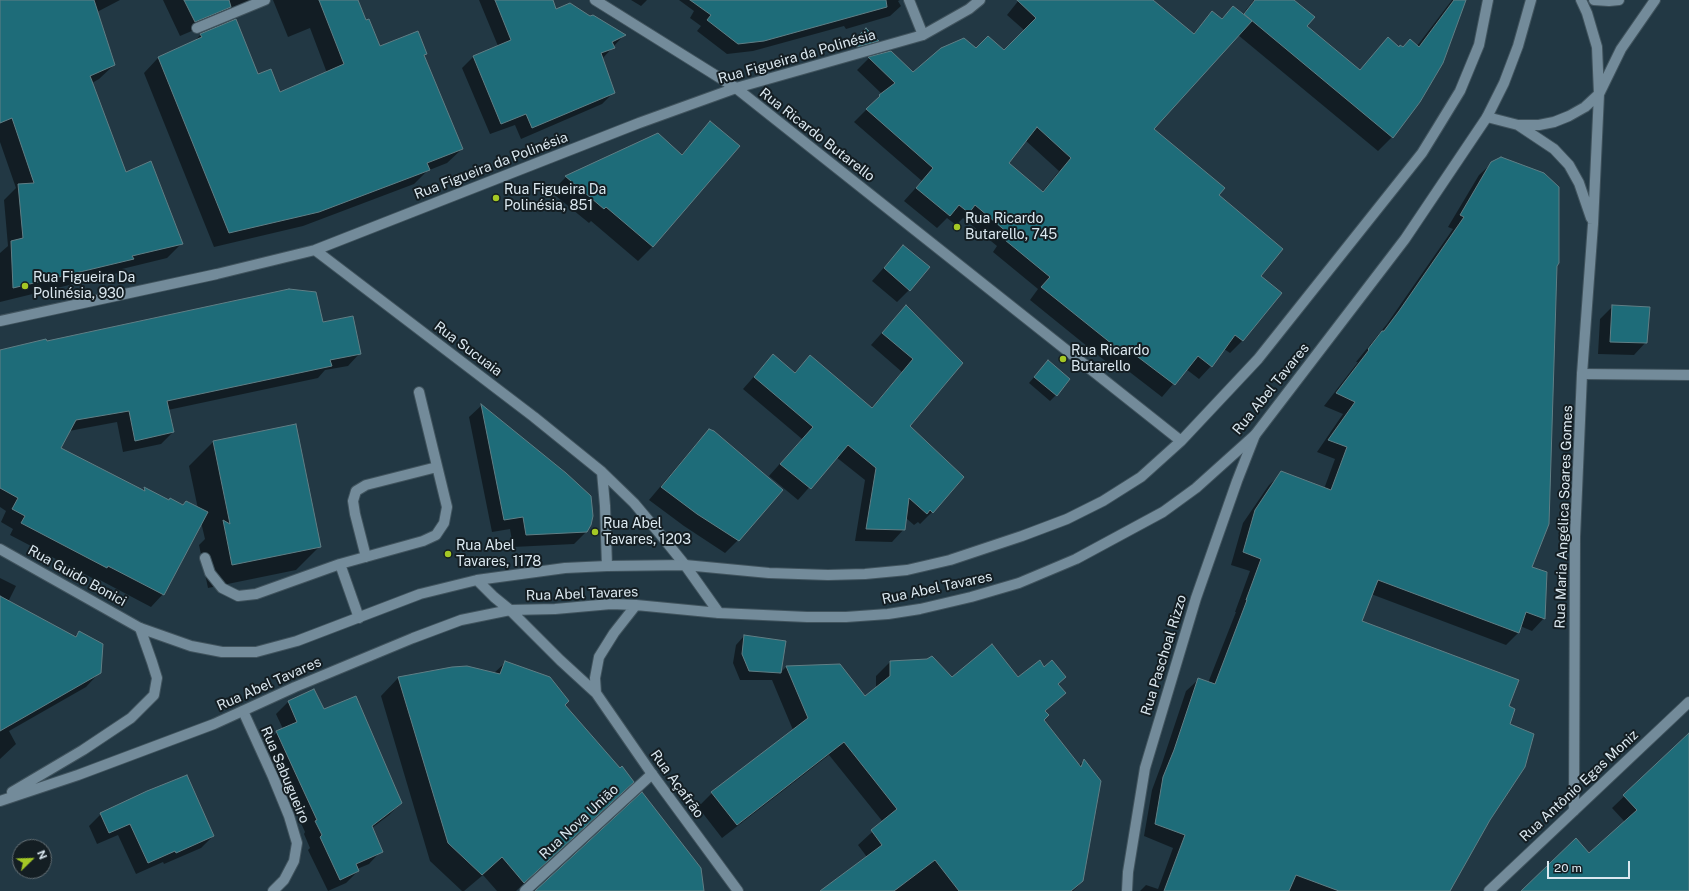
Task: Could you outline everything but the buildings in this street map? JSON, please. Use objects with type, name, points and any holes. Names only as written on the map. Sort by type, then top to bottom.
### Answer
[{"type":"street","points":[[197,28],[265,0]]},
{"type":"street","name":"Rua Ricardo Butarello","points":[[595,0],[736,88],[1181,441]]},
{"type":"street","points":[[909,0],[923,35]]},
{"type":"street","name":"Rua Figueira da Polinésia","points":[[0,321],[217,274],[315,250],[639,123],[736,88],[923,35],[968,9],[980,0]]},
{"type":"street","name":"Rua Abel Tavares","points":[[140,628],[191,646],[222,652],[256,652],[297,641],[420,594],[477,580],[565,568],[607,566],[685,565],[769,573],[828,575],[865,574],[907,570],[950,560],[1067,519],[1103,501],[1141,477],[1181,441],[1258,359],[1422,153],[1460,91],[1479,45],[1488,0]]},
{"type":"street","name":"Rua Abel Tavares","points":[[0,800],[78,775],[214,724],[295,687],[460,620],[510,610],[555,609],[611,604],[719,613],[846,618],[888,614],[920,609],[971,597],[1020,583],[1076,559],[1163,512],[1196,488],[1255,435],[1405,239],[1487,118],[1504,83],[1518,46],[1531,0]]},
{"type":"street","name":"Rua Maria Angélica Soares Gomes","points":[[1574,811],[1575,538],[1582,374],[1593,224],[1599,94],[1597,47],[1587,13],[1581,0]]},
{"type":"street","points":[[1594,0],[1619,0]]},
{"type":"street","points":[[1487,118],[1518,125],[1539,125],[1554,122],[1585,107],[1599,94],[1621,49],[1655,0]]},
{"type":"street","name":"Rua Maria Angélica Soares Gomes","points":[[1518,125],[1554,150],[1569,165],[1579,183],[1593,224]]},
{"type":"street","name":"Rua Sucuaia","points":[[315,250],[528,412],[602,472],[634,503],[685,565],[719,613]]},
{"type":"street","points":[[1582,374],[1689,375]]},
{"type":"street","points":[[205,558],[210,573],[222,588],[238,596],[256,594],[340,564],[424,541],[436,535],[444,523],[447,507],[419,392]]},
{"type":"street","name":"Rua Paschoal Rizzo","points":[[1127,891],[1128,872],[1145,768],[1196,598],[1237,481],[1255,435]]},
{"type":"street","points":[[366,557],[353,501],[356,491],[366,485],[437,467]]},
{"type":"street","points":[[602,472],[607,566]]},
{"type":"street","name":"Rua Guido Bonici","points":[[0,549],[140,628]]},
{"type":"street","points":[[340,564],[359,618]]},
{"type":"street","name":"Rua Açafrão","points":[[477,580],[596,693],[652,774],[738,891]]},
{"type":"street","points":[[596,693],[596,678],[599,657],[608,642],[636,605]]},
{"type":"street","points":[[0,800],[89,746],[131,718],[154,695],[156,678],[140,628]]},
{"type":"street","name":"Rua Antônio Egas Moniz","points":[[1489,891],[1689,702]]},
{"type":"street","name":"Rua Sabugueiro","points":[[242,711],[290,816],[297,843],[294,861],[284,880],[273,891]]},
{"type":"street","name":"Rua Nova União","points":[[525,891],[652,774]]},
{"type":"place","name":"Rua Figueira Da Polinésia, 851","points":[[496,198]]},
{"type":"place","name":"Rua Ricardo Butarello, 745","points":[[957,227]]},
{"type":"place","name":"Rua Figueira Da Polinésia, 930","points":[[25,286]]},
{"type":"place","name":"Rua Ricardo Butarello","points":[[1063,359]]},
{"type":"place","name":"Rua Abel Tavares, 1203","points":[[595,532]]},
{"type":"place","name":"Rua Abel Tavares, 1178","points":[[448,554]]}]
